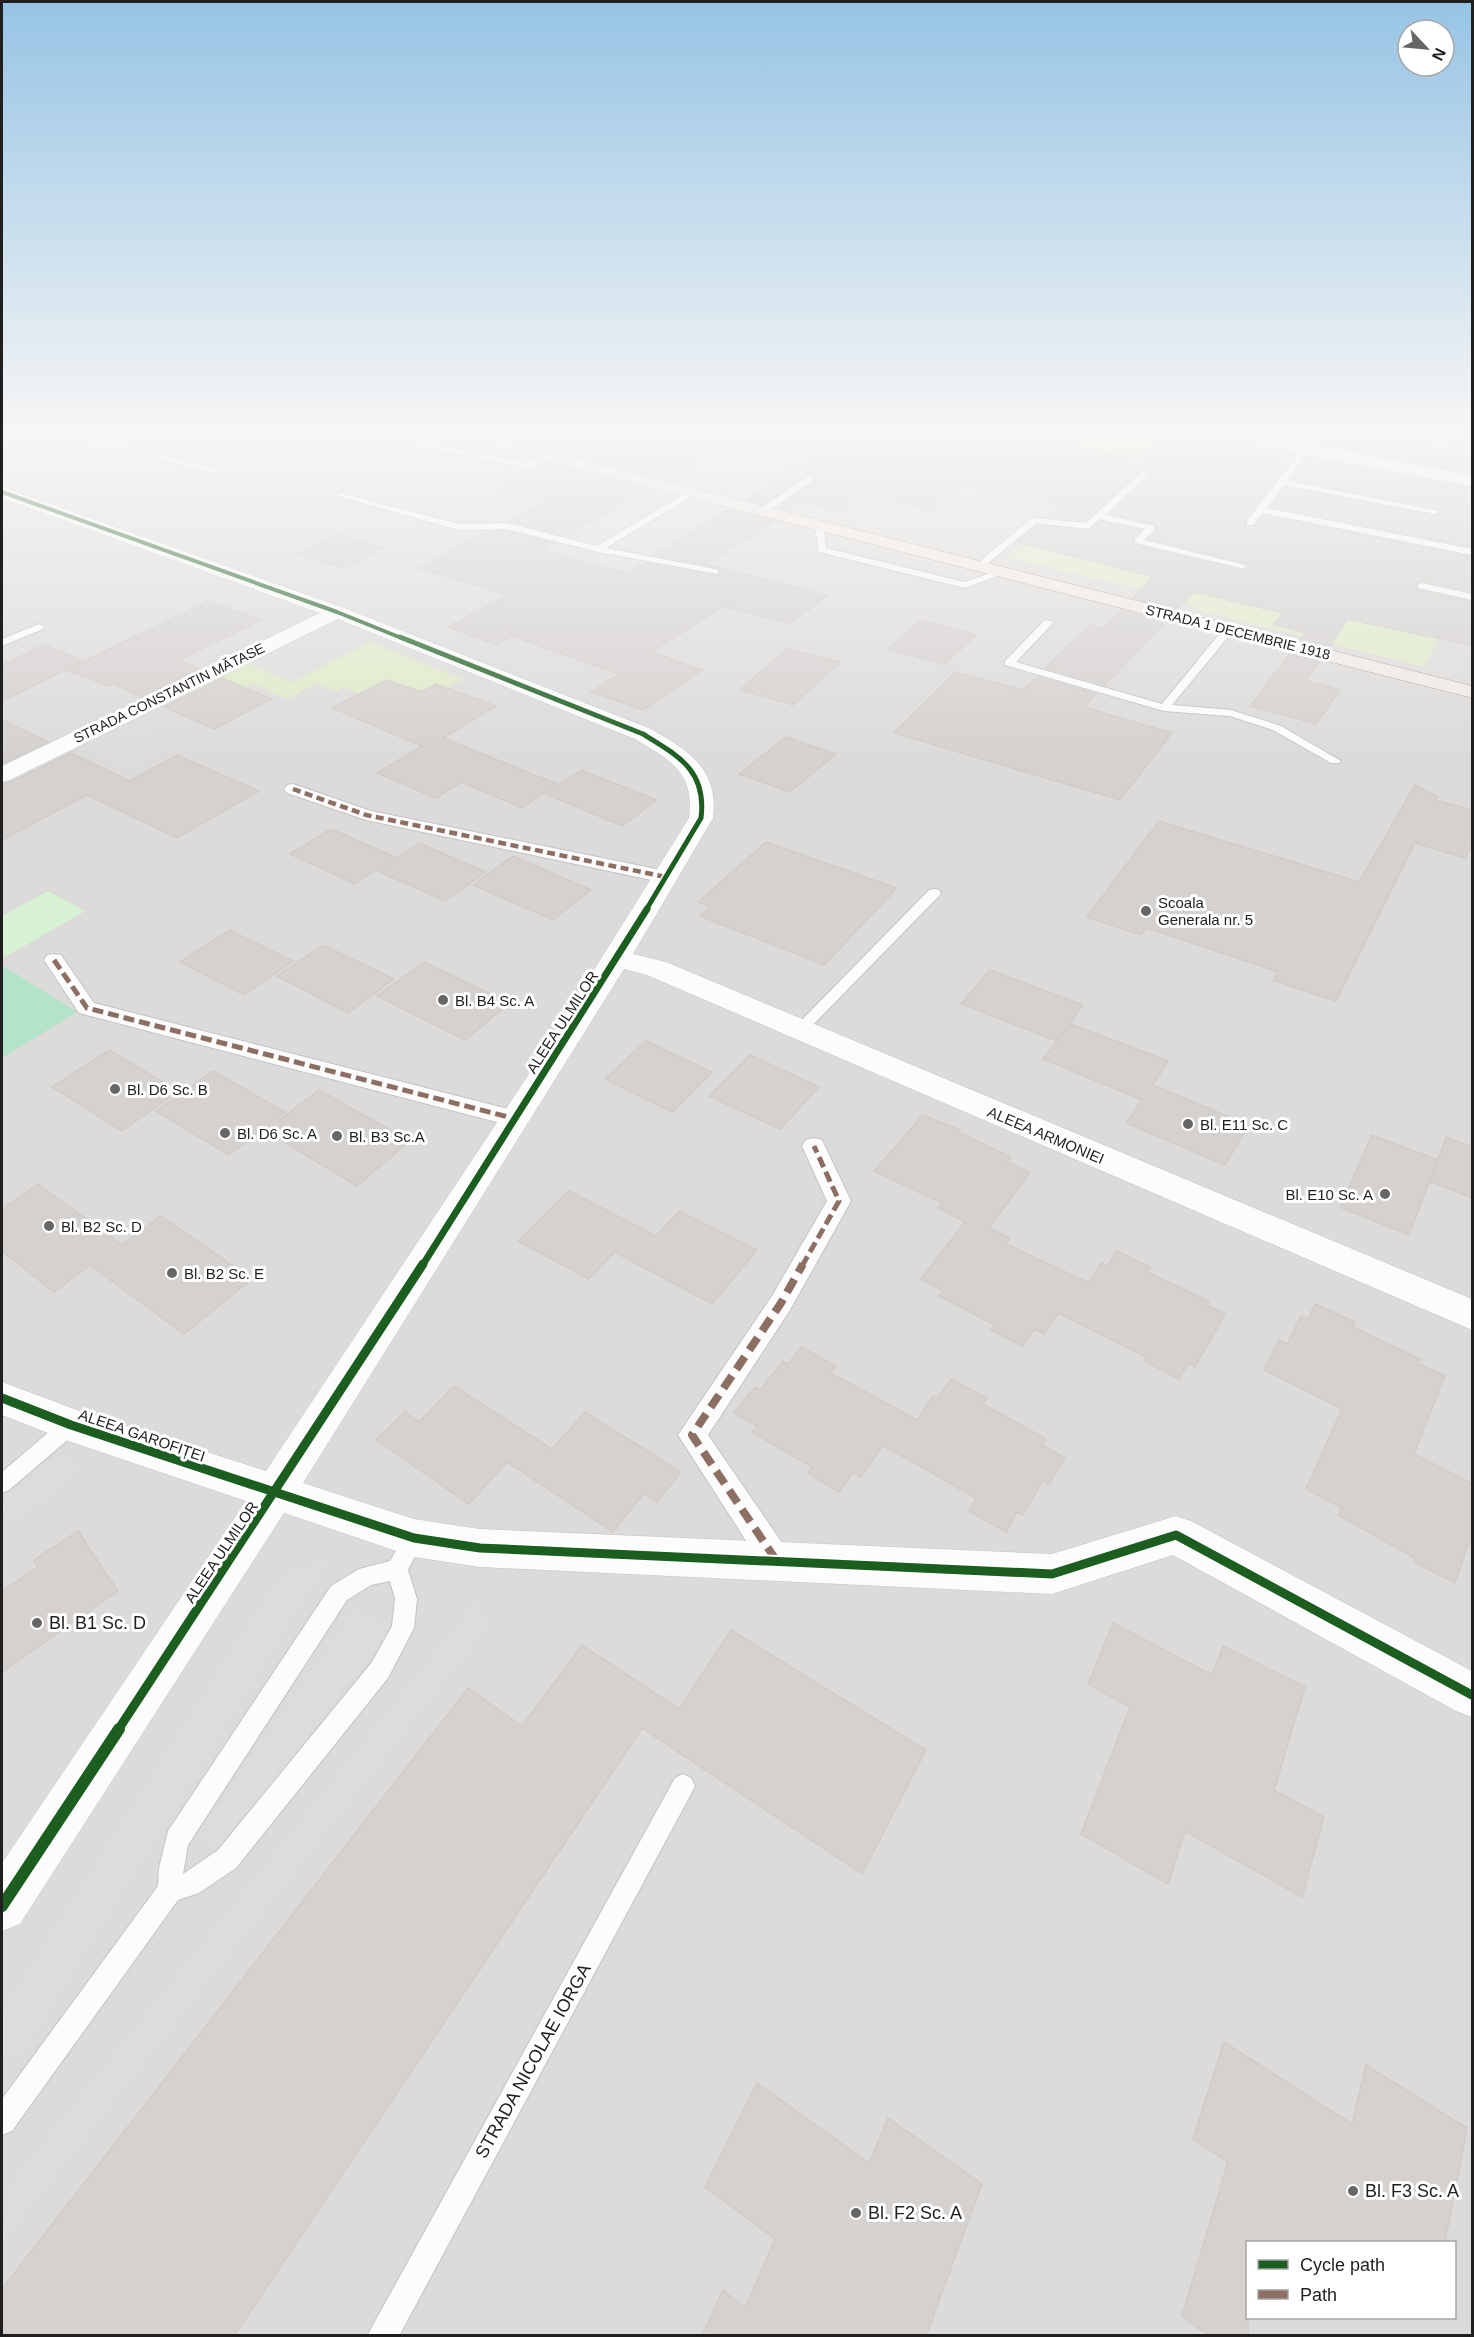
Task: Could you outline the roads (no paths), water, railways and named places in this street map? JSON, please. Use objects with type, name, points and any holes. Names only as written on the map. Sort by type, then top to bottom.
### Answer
[{"type":"main road","name":"STRADA 1 DECEMBRIE 1918","points":[[874,539],[1473,692]]},
{"type":"street","name":"ALEEA ULMILOR","points":[[2,1906],[275,1494],[618,959],[701,818],[704,804],[698,778],[690,766],[643,734],[337,612],[130,539]]},
{"type":"street","name":"STRADA CONSTANTIN MĂTASE","points":[[2,775],[337,612]]},
{"type":"street","points":[[293,789],[366,815],[666,877]]},
{"type":"street","name":"ALEEA ARMONIEI","points":[[618,959],[656,968],[1473,1315]]},
{"type":"street","points":[[54,960],[87,1008],[516,1119]]},
{"type":"street","points":[[776,1560],[692,1435],[781,1303],[839,1201],[814,1146]]},
{"type":"street","name":"ALEEA GAROFIȚEI","points":[[2,1398],[71,1425],[275,1494],[406,1554],[480,1548],[1052,1574],[1176,1535],[1473,1695]]},
{"type":"lane","points":[[559,539],[715,572]]},
{"type":"lane","points":[[598,549],[615,539]]},
{"type":"lane","points":[[821,539],[822,550],[965,585],[1003,572]]},
{"type":"lane","points":[[980,566],[1012,539]]},
{"type":"lane","points":[[1140,539],[1138,541],[1242,567]]},
{"type":"lane","points":[[1407,539],[1473,552]]},
{"type":"lane","points":[[1421,586],[1473,597]]},
{"type":"lane","points":[[1049,622],[1009,663],[1164,708],[1231,713],[1277,728],[1335,761]]},
{"type":"lane","points":[[2,643],[39,627]]},
{"type":"lane","points":[[1164,708],[1229,629]]},
{"type":"lane","points":[[800,1030],[934,893]]},
{"type":"lane","points":[[2,1484],[71,1425]]},
{"type":"lane","points":[[170,1890],[190,1884],[227,1859],[380,1670],[403,1628],[406,1554]]},
{"type":"lane","points":[[2,2121],[170,1890],[171,1868],[177,1840],[339,1593],[406,1554]]},
{"type":"lane","name":"STRADA NICOLAE IORGA","points":[[382,2336],[683,1786]]},
{"type":"place","name":"Scoala Generala nr. 5","points":[[1146,911]]},
{"type":"place","name":"Bl. B4 Sc. A","points":[[443,1000]]},
{"type":"place","name":"Bl. D6 Sc. B","points":[[115,1089]]},
{"type":"place","name":"Bl. E11 Sc. C","points":[[1188,1124]]},
{"type":"place","name":"Bl. D6 Sc. A","points":[[225,1133]]},
{"type":"place","name":"Bl. B3 Sc.A","points":[[337,1136]]},
{"type":"place","name":"Bl. E10 Sc. A","points":[[1385,1194]]},
{"type":"place","name":"Bl. B2 Sc. D","points":[[49,1226]]},
{"type":"place","name":"Bl. B2 Sc. E","points":[[172,1273]]},
{"type":"place","name":"Bl. B1 Sc. D","points":[[37,1623]]},
{"type":"place","name":"Bl. F3 Sc. A","points":[[1353,2191]]},
{"type":"place","name":"Bl. F2 Sc. A","points":[[856,2213]]}]
